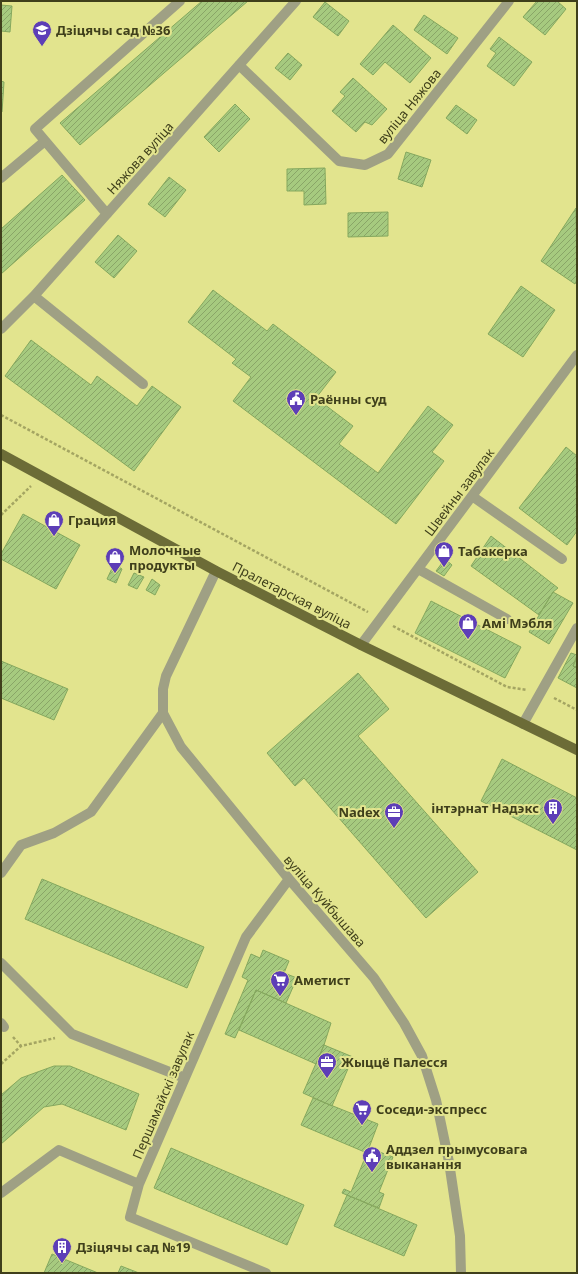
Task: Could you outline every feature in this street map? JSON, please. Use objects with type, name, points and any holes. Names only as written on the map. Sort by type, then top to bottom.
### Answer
[{"type":"main road","name":"Пралетарская вуліца","points":[[1,454],[216,571],[361,645],[577,750]]},
{"type":"street","points":[[107,214],[35,129],[180,1]]},
{"type":"street","name":"Няжова вуліца","points":[[1,329],[34,296],[296,1]]},
{"type":"street","name":"вуліца Няжова","points":[[239,65],[339,161],[366,165],[388,154],[509,1]]},
{"type":"street","points":[[1,178],[45,141]]},
{"type":"street","points":[[34,296],[143,384]]},
{"type":"street","name":"Швейны завулак","points":[[361,645],[577,355]]},
{"type":"street","points":[[472,496],[562,559]]},
{"type":"street","points":[[418,569],[508,619]]},
{"type":"street","name":"вуліца Куйбышава","points":[[216,571],[166,676],[163,689],[163,713],[181,747],[289,879],[374,978],[404,1023],[422,1056],[436,1100],[449,1162],[460,1236],[461,1273]]},
{"type":"street","points":[[523,724],[577,628]]},
{"type":"street","points":[[1,874],[21,845],[54,833],[91,812],[163,713]]},
{"type":"street","name":"Першамайскі завулак","points":[[266,1273],[130,1217],[139,1184],[246,937],[289,879]]},
{"type":"street","points":[[1,963],[72,1034],[185,1078]]},
{"type":"street","points":[[1,1194],[59,1150],[139,1184]]},
{"type":"path","points":[[1,415],[507,686],[541,692],[577,710]]},
{"type":"path","points":[[1,515],[41,476]]},
{"type":"path","points":[[1,1064],[21,1046],[72,1034]]},
{"type":"building","points":[[202,1],[248,1],[80,145],[60,123]]},
{"type":"building","points":[[537,1],[557,1],[566,9],[545,35],[523,17]]},
{"type":"building","points":[[325,2],[349,21],[338,36],[313,17]]},
{"type":"building","points":[[1,5],[12,6],[10,32],[1,31]]},
{"type":"building","points":[[424,15],[458,38],[447,54],[414,30]]},
{"type":"building","points":[[393,25],[431,58],[410,83],[385,62],[373,75],[360,64]]},
{"type":"building","points":[[499,37],[532,62],[514,86],[487,66],[496,53],[490,49]]},
{"type":"building","points":[[288,53],[302,65],[290,80],[275,68]]},
{"type":"building","points":[[353,78],[387,109],[372,125],[365,122],[356,132],[332,111],[345,96],[340,92]]},
{"type":"building","points":[[1,81],[4,82],[2,112],[1,112]]},
{"type":"building","points":[[235,104],[250,119],[219,152],[204,137]]},
{"type":"building","points":[[456,105],[477,120],[467,134],[446,118]]},
{"type":"building","points":[[406,152],[431,160],[422,187],[398,179]]},
{"type":"building","points":[[325,168],[326,204],[304,205],[304,191],[287,191],[287,169]]},
{"type":"building","points":[[62,175],[85,200],[1,274],[1,229]]},
{"type":"building","points":[[169,177],[186,190],[165,217],[148,204]]},
{"type":"building","points":[[576,208],[577,280],[575,284],[541,261]]},
{"type":"building","points":[[388,212],[388,236],[348,237],[348,213]]},
{"type":"building","points":[[118,235],[137,251],[114,278],[95,262]]},
{"type":"building","points":[[521,286],[555,310],[523,357],[488,334]]},
{"type":"building","name":"Раённы суд","points":[[213,290],[267,331],[273,324],[336,372],[316,398],[353,426],[339,444],[378,473],[428,406],[453,425],[432,452],[444,461],[396,524],[233,401],[251,377],[232,363],[236,359],[188,322]]},
{"type":"building","points":[[31,340],[91,385],[97,376],[137,406],[152,386],[181,407],[134,471],[5,376]]},
{"type":"building","points":[[566,447],[577,456],[577,531],[567,545],[519,508]]},
{"type":"building","points":[[23,514],[80,545],[56,589],[1,559],[1,554]]},
{"type":"building","points":[[491,536],[558,588],[553,592],[539,615],[471,566]]},
{"type":"building","name":"Табакерка","points":[[445,559],[452,565],[444,576],[436,571]]},
{"type":"building","name":"Молочные продукты","points":[[114,564],[122,569],[116,583],[107,579]]},
{"type":"building","points":[[134,573],[144,577],[137,589],[128,585]]},
{"type":"building","points":[[152,579],[160,585],[155,595],[146,590]]},
{"type":"building","points":[[553,592],[573,603],[549,644],[529,632]]},
{"type":"building","name":"Амі Мэбля","points":[[431,601],[521,647],[505,678],[415,633]]},
{"type":"building","points":[[571,653],[577,655],[573,666],[577,668],[577,688],[558,678]]},
{"type":"building","points":[[577,658],[577,668],[573,666]]},
{"type":"building","points":[[1,661],[68,689],[54,720],[1,698]]},
{"type":"building","name":"Nadex","points":[[358,673],[389,709],[358,736],[478,872],[426,918],[304,778],[295,786],[267,753]]},
{"type":"building","name":"інтэрнат Надэкс","points":[[502,759],[577,798],[577,850],[481,801]]},
{"type":"building","points":[[42,879],[204,947],[187,988],[25,919]]},
{"type":"building","name":"Аметист","points":[[263,950],[289,961],[284,973],[297,978],[286,1003],[256,990],[235,1038],[225,1034],[248,980],[242,977],[251,954],[260,958]]},
{"type":"building","points":[[256,990],[331,1023],[316,1064],[239,1030]]},
{"type":"building","name":"Жыццё Палесся","points":[[324,1045],[353,1057],[332,1106],[303,1093]]},
{"type":"building","points":[[54,1066],[70,1066],[139,1094],[126,1130],[62,1104],[44,1107],[1,1144],[1,1095],[21,1078]]},
{"type":"building","points":[[313,1098],[378,1124],[367,1153],[301,1125]]},
{"type":"building","points":[[171,1148],[304,1205],[287,1245],[154,1188]]},
{"type":"building","name":"Аддзел прымусовага выканання","points":[[369,1148],[393,1157],[379,1192],[384,1194],[379,1208],[342,1193],[344,1189],[351,1192]]},
{"type":"building","points":[[347,1195],[417,1225],[404,1256],[334,1226]]},
{"type":"building","name":"Дзіцячы сад №19","points":[[52,1254],[98,1273],[44,1273]]},
{"type":"building","name":"Дзіцячы сад №19","points":[[121,1266],[139,1273],[118,1273]]},
{"type":"place","name":"Дзіцячы сад №36","points":[[42,47]]},
{"type":"place","name":"Раённы суд","points":[[296,416]]},
{"type":"place","name":"Грация","points":[[54,537]]},
{"type":"place","name":"Табакерка","points":[[444,568]]},
{"type":"place","name":"Молочные продукты","points":[[115,574]]},
{"type":"place","name":"Амі Мэбля","points":[[468,640]]},
{"type":"place","name":"інтэрнат Надэкс","points":[[553,825]]},
{"type":"place","name":"Nadex","points":[[394,829]]},
{"type":"place","name":"Аметист","points":[[280,997]]},
{"type":"place","name":"Жыццё Палесся","points":[[327,1079]]},
{"type":"place","name":"Соседи-экспресс","points":[[362,1126]]},
{"type":"place","name":"Аддзел прымусовага выканання","points":[[372,1173]]},
{"type":"place","name":"Дзіцячы сад №19","points":[[62,1264]]}]
